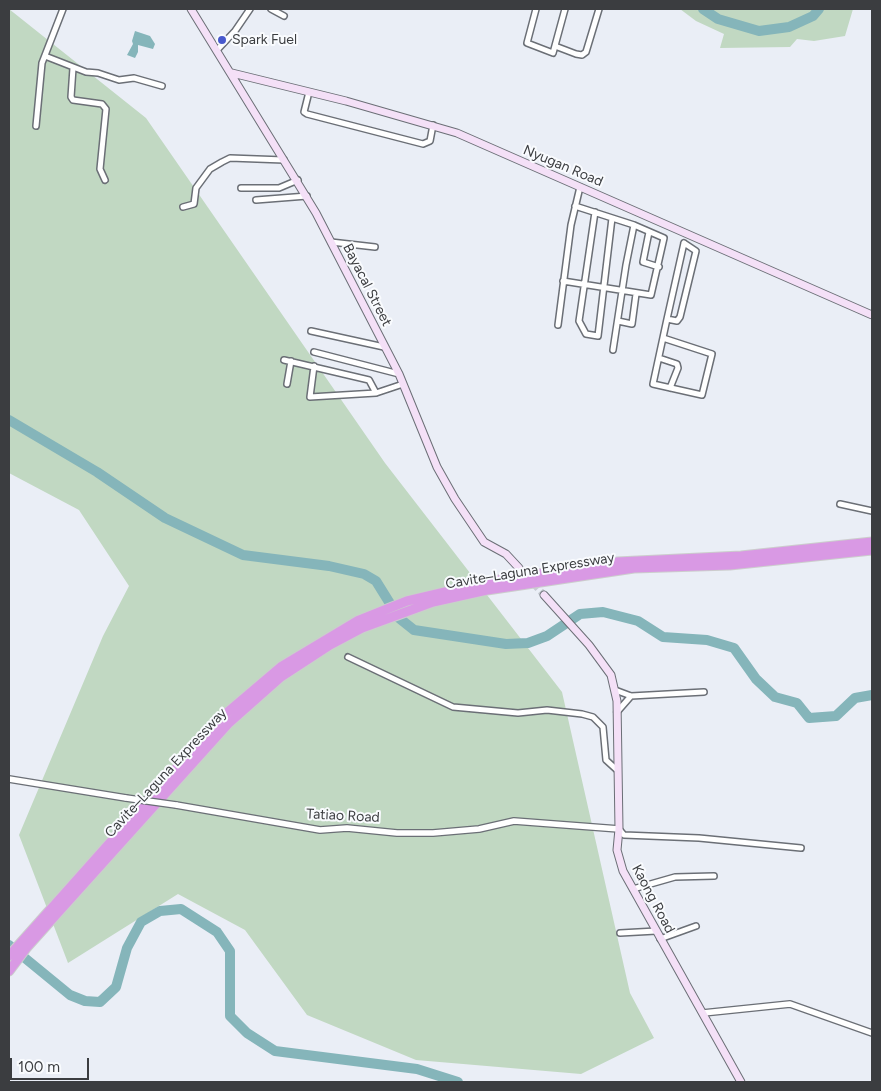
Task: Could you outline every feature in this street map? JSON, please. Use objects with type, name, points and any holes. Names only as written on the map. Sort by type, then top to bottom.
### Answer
[{"type":"highway","name":"Cavite–Laguna Expressway","points":[[9,956],[24,944],[228,724],[281,677],[359,624],[392,615],[430,599],[492,581],[617,562],[741,556],[872,542]]},
{"type":"highway","name":"Cavite–Laguna Expressway","points":[[430,599],[634,568],[730,565],[872,550]]},
{"type":"highway","name":"Cavite–Laguna Expressway","points":[[10,970],[24,944]]},
{"type":"main road","name":"Bayacal Street","points":[[191,9],[218,49],[307,196],[399,374],[437,467],[455,499],[484,542],[506,554],[519,568]]},
{"type":"main road","name":"Nyugan Road","points":[[232,73],[434,125],[457,133],[872,315]]},
{"type":"main road","name":"Kaong Road","points":[[544,595],[607,668],[615,690],[617,712],[619,829],[617,850],[623,871],[741,1082]]},
{"type":"street","points":[[36,126],[40,76],[45,56],[63,9]]},
{"type":"street","points":[[218,49],[236,31],[250,9]]},
{"type":"street","points":[[271,9],[284,16]]},
{"type":"street","points":[[536,9],[527,43],[553,53],[565,9]]},
{"type":"street","points":[[555,46],[576,54],[582,55],[586,52],[599,9]]},
{"type":"street","points":[[45,56],[73,68],[119,80],[134,78],[162,86]]},
{"type":"street","points":[[73,68],[71,97],[73,100],[102,104],[106,108],[100,169],[105,180]]},
{"type":"street","points":[[309,92],[304,112],[307,114],[423,144],[430,141],[434,125]]},
{"type":"street","points":[[183,207],[194,204],[196,188],[210,169],[230,158],[285,160]]},
{"type":"street","points":[[241,188],[279,188],[298,180]]},
{"type":"street","points":[[558,325],[563,281],[575,206],[580,187]]},
{"type":"street","points":[[256,200],[307,196]]},
{"type":"street","points":[[575,206],[664,238]]},
{"type":"street","points":[[596,212],[579,321],[586,334],[598,336],[602,287],[612,218]]},
{"type":"street","points":[[563,281],[584,283],[622,292],[653,294],[667,225]]},
{"type":"street","points":[[613,350],[634,226]]},
{"type":"street","points":[[649,232],[643,262],[659,267]]},
{"type":"street","points":[[663,338],[712,354],[702,396],[653,384],[667,319],[686,234]]},
{"type":"street","points":[[331,242],[375,247]]},
{"type":"street","points":[[667,319],[677,320],[680,317],[696,251],[684,243]]},
{"type":"street","points":[[618,321],[632,324],[636,294]]},
{"type":"street","points":[[311,331],[384,348]]},
{"type":"street","points":[[314,352],[399,374]]},
{"type":"street","points":[[659,358],[677,364],[678,368],[670,388]]},
{"type":"street","points":[[284,360],[369,380],[376,393]]},
{"type":"street","points":[[287,384],[290,361]]},
{"type":"street","points":[[314,366],[310,398],[376,393],[403,384]]},
{"type":"street","points":[[840,504],[872,511]]},
{"type":"street","points":[[348,657],[453,707],[518,713],[547,710],[593,717],[603,727],[606,760],[617,770]]},
{"type":"street","points":[[615,690],[631,696],[704,692]]},
{"type":"street","points":[[617,712],[631,696]]},
{"type":"street","name":"Tatiao Road","points":[[9,779],[320,830],[347,828],[433,833],[479,830],[514,821],[619,829]]},
{"type":"street","points":[[619,829],[624,835],[699,838],[801,848]]},
{"type":"street","points":[[633,889],[675,876],[714,876]]},
{"type":"street","points":[[660,938],[696,926]]},
{"type":"street","points":[[620,933],[656,931]]},
{"type":"street","points":[[703,1013],[790,1004],[872,1033]]},
{"type":"green space","points":[[9,9],[146,118],[385,463],[562,692],[630,993],[654,1038],[581,1074],[416,1060],[307,1015],[245,930],[178,894],[68,963],[19,835],[103,636],[129,586],[79,510],[9,473]]},
{"type":"green space","points":[[680,9],[853,9],[845,36],[814,41],[797,39],[790,47],[720,48],[724,34],[696,21]]},
{"type":"water","points":[[135,31],[150,36],[155,44],[153,49],[138,45],[138,52],[135,58],[127,55],[133,44]]},
{"type":"waterway","points":[[703,9],[718,19],[759,31],[789,27],[813,16],[819,9]]},
{"type":"waterway","points":[[9,420],[97,472],[165,518],[243,555],[329,566],[364,574],[376,581],[399,618],[414,630],[506,644],[528,643],[547,636],[580,614],[603,612],[638,621],[663,637],[707,640],[734,648],[756,679],[775,697],[797,703],[809,718],[836,716],[855,698],[872,695]]},
{"type":"waterway","points":[[9,945],[70,995],[85,1001],[100,1002],[116,987],[127,948],[141,922],[160,911],[181,909],[217,932],[230,951],[230,1016],[247,1033],[275,1051],[417,1069],[458,1082]]},
{"type":"tunnel","points":[[519,568],[544,595]]},
{"type":"place","name":"Spark Fuel","points":[[222,40]]}]
